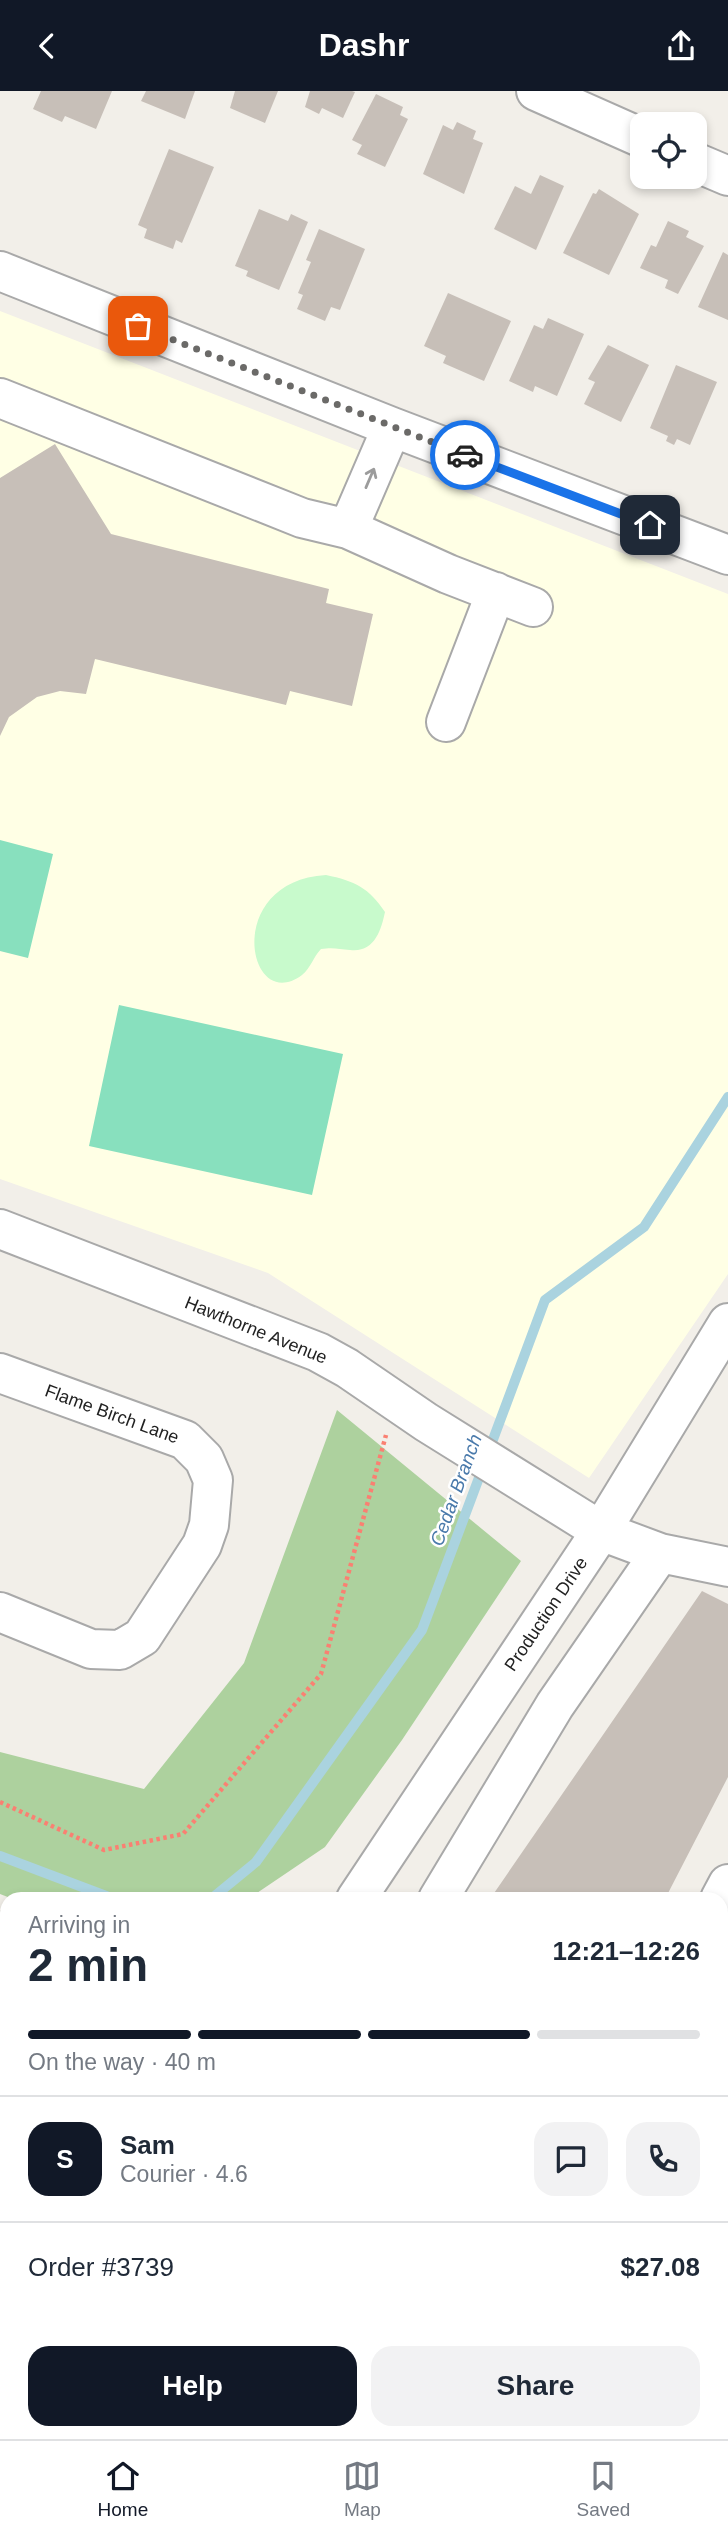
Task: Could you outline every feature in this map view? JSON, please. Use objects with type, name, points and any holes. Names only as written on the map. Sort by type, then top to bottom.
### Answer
[{"type":"street","points":[[536,91],[630,133]]},
{"type":"street","points":[[707,167],[728,176]]},
{"type":"street","points":[[0,271],[392,427],[728,555]]},
{"type":"street","points":[[0,398],[302,518],[348,529],[448,574],[533,607]]},
{"type":"street","points":[[348,529],[392,427]]},
{"type":"street","points":[[446,722],[496,592]]},
{"type":"street","name":"Hawthorne Avenue","points":[[0,1229],[318,1352],[601,1531],[660,1553],[728,1567]]},
{"type":"street","name":"Production Drive","points":[[361,1892],[601,1531],[728,1324]]},
{"type":"street","name":"Flame Birch Lane","points":[[0,1373],[185,1440],[204,1459],[214,1480],[209,1525],[202,1545],[142,1637],[120,1650],[91,1649],[0,1612]]},
{"type":"street","points":[[442,1892],[555,1705],[660,1553]]},
{"type":"path","points":[[0,1802],[104,1850],[183,1834],[321,1674],[395,1401]]},
{"type":"shaded area","points":[[0,311],[728,594],[728,1274],[589,1478],[268,1273],[0,1179]]},
{"type":"green space","points":[[0,840],[53,854],[28,958],[0,951]]},
{"type":"green space","points":[[326,875],[353,883],[367,891],[385,912],[375,939],[365,948],[358,950],[321,949],[302,975],[283,983],[268,978],[258,963],[254,943],[258,920],[271,899],[293,883]]},
{"type":"green space","points":[[119,1005],[343,1054],[312,1195],[89,1146]]},
{"type":"green space","points":[[337,1410],[521,1561],[402,1740],[325,1847],[258,1892],[0,1892],[0,1752],[144,1789],[244,1663]]},
{"type":"building","points":[[41,91],[112,91],[96,129],[65,116],[62,122],[33,109]]},
{"type":"building","points":[[146,91],[195,91],[185,119],[141,101]]},
{"type":"building","points":[[235,91],[278,91],[265,123],[230,108]]},
{"type":"building","points":[[310,91],[355,92],[343,118],[322,108],[319,114],[305,107]]},
{"type":"building","points":[[376,94],[403,107],[400,115],[408,119],[385,167],[357,154],[362,145],[352,140]]},
{"type":"building","points":[[457,122],[476,131],[473,139],[483,143],[464,194],[423,174],[443,125],[453,130]]},
{"type":"building","points":[[169,149],[214,167],[182,243],[176,240],[173,249],[144,238],[147,229],[138,225]]},
{"type":"building","points":[[540,175],[564,186],[536,250],[494,229],[515,186],[531,194]]},
{"type":"building","points":[[599,189],[639,214],[609,275],[563,253],[593,193],[596,194]]},
{"type":"building","points":[[259,209],[288,221],[291,214],[308,222],[279,290],[246,276],[248,271],[235,266]]},
{"type":"building","points":[[668,221],[689,231],[686,237],[704,246],[678,294],[665,288],[668,280],[640,268],[651,245],[656,247]]},
{"type":"building","points":[[319,229],[365,249],[340,310],[331,307],[325,321],[297,309],[303,295],[298,293],[311,262],[306,260]]},
{"type":"building","points":[[723,252],[728,255],[728,320],[698,307]]},
{"type":"building","points":[[448,293],[511,321],[484,381],[443,363],[446,356],[424,346]]},
{"type":"building","points":[[548,318],[584,334],[557,396],[535,386],[533,392],[509,381],[534,325],[543,329]]},
{"type":"building","points":[[608,345],[649,365],[621,422],[584,404],[595,382],[588,379]]},
{"type":"building","points":[[676,365],[717,382],[690,445],[677,439],[674,445],[666,441],[668,436],[650,428]]},
{"type":"building","points":[[55,444],[111,534],[329,589],[326,603],[373,614],[352,706],[290,691],[286,705],[95,659],[86,694],[60,691],[37,697],[9,717],[0,736],[0,478]]},
{"type":"building","points":[[702,1591],[728,1604],[728,1777],[669,1892],[495,1892]]},
{"type":"waterway","name":"Cedar Branch","points":[[488,1453],[545,1300],[644,1227],[728,1097]]},
{"type":"waterway","name":"Cedar Branch","points":[[220,1892],[256,1862],[422,1630],[483,1467]]},
{"type":"waterway","name":"Cedar Branch","points":[[0,1856],[95,1892]]},
{"type":"way so far","points":[[138,326],[465,455]]},
{"type":"route","points":[[465,455],[650,525]]}]
